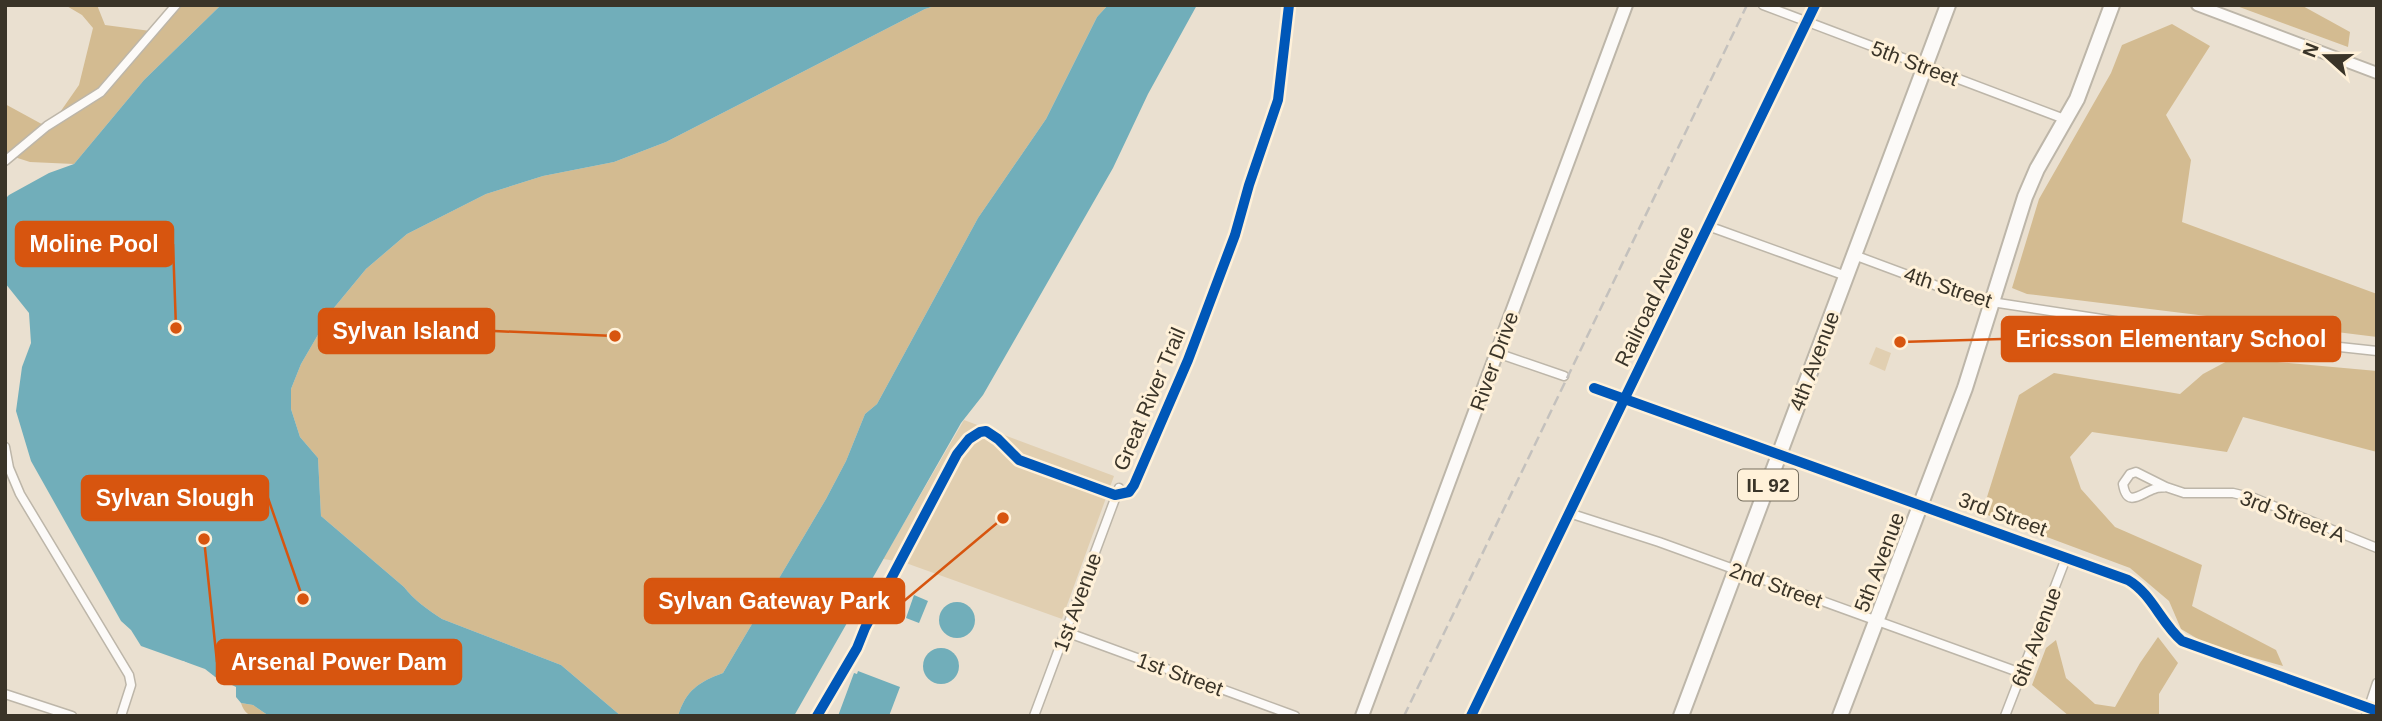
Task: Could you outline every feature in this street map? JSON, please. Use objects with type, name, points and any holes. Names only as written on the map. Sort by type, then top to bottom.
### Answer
[{"type":"main road","name":"River Drive","points":[[1362,716],[1626,5]]},
{"type":"main road","name":"4th Avenue","points":[[1681,716],[1948,5]]},
{"type":"main road","name":"5th Avenue","points":[[1840,716],[1965,388],[2030,184],[2077,99],[2112,5]]},
{"type":"street","points":[[5,161],[47,126],[100,92],[176,5]]},
{"type":"street","name":"5th Street","points":[[1763,5],[2067,120]]},
{"type":"street","name":"Railroad Avenue","points":[[1471,716],[1815,5]]},
{"type":"street","points":[[2197,5],[2377,73]]},
{"type":"street","points":[[1708,226],[1846,276]]},
{"type":"street","name":"4th Street","points":[[1854,255],[1972,299],[2154,327],[2377,351]]},
{"type":"street","points":[[1497,353],[1563,376]]},
{"type":"street","name":"3rd Street","points":[[1594,388],[2136,585],[2182,641],[2367,712],[2377,711]]},
{"type":"street","points":[[5,447],[9,468],[20,494],[129,675],[131,685],[121,716]]},
{"type":"street","name":"3rd Street A","points":[[2166,487],[2154,488],[2136,498],[2126,493],[2123,484],[2130,474],[2136,472],[2166,487],[2194,494],[2233,493],[2254,498],[2377,548]]},
{"type":"street","name":"1st Avenue","points":[[1034,716],[1119,488]]},
{"type":"street","name":"2nd Street","points":[[1569,513],[2021,673]]},
{"type":"street","name":"6th Avenue","points":[[2005,716],[2066,558]]},
{"type":"street","name":"1st Street","points":[[1066,632],[1295,716]]},
{"type":"street","points":[[2367,712],[2377,683]]},
{"type":"street","points":[[5,694],[72,716]]},
{"type":"shaded area","points":[[65,5],[97,5],[105,25],[158,32],[182,5],[221,5],[144,80],[74,164],[30,162],[5,154],[5,104],[49,128],[79,85],[93,28],[82,15]]},
{"type":"shaded area","points":[[938,5],[1108,5],[1097,17],[1046,119],[978,218],[877,404],[865,414],[846,461],[826,499],[723,673],[694,688],[678,716],[621,716],[561,665],[442,619],[321,516],[318,458],[300,437],[291,409],[291,389],[301,364],[333,309],[366,269],[407,234],[486,194],[543,176],[614,162],[666,142],[925,9]]},
{"type":"shaded area","points":[[2234,5],[2301,5],[2350,32],[2348,47]]},
{"type":"shaded area","points":[[2172,24],[2210,46],[2166,115],[2191,160],[2182,222],[2377,294],[2377,337],[2027,294],[2012,288],[2039,199],[2111,73],[2122,45]]},
{"type":"shaded area","points":[[1876,347],[1891,353],[1885,371],[1869,364]]},
{"type":"shaded area","points":[[2233,358],[2377,371],[2377,452],[2243,417],[2227,452],[2092,432],[2070,457],[2081,489],[2115,527],[2202,565],[2192,606],[2276,650],[2283,666],[2208,645],[2181,629],[2169,601],[2130,568],[1982,513],[2019,395],[2054,373],[2180,394],[2203,374]]},
{"type":"shaded area","points":[[964,420],[1114,476],[1062,619],[903,562],[883,559]]},
{"type":"shaded area","points":[[2158,637],[2178,663],[2159,694],[2159,716],[2069,716],[2032,685],[2046,648],[2056,640],[2066,678],[2095,704],[2115,707]]},
{"type":"shaded area","points":[[241,703],[253,705],[269,716],[248,714]]},
{"type":"water","points":[[221,5],[938,5],[925,9],[666,142],[614,162],[543,176],[486,194],[407,234],[366,269],[333,309],[301,364],[291,389],[291,409],[300,437],[318,458],[321,516],[437,616],[561,665],[621,716],[269,716],[253,705],[241,703],[236,697],[236,687],[183,661],[141,646],[131,630],[121,621],[31,461],[16,411],[22,367],[31,343],[29,313],[5,283],[5,199],[49,173],[74,164],[144,80]]},
{"type":"water","points":[[1108,5],[1197,5],[1148,94],[1113,168],[983,395],[961,423],[794,716],[678,716],[694,688],[723,673],[826,499],[846,461],[865,414],[877,404],[978,218],[1046,119],[1097,17]]},
{"type":"water","points":[[914,595],[928,601],[919,623],[906,618]]},
{"type":"water","points":[[957,602],[970,607],[975,620],[970,633],[957,638],[944,633],[939,620],[944,607]]},
{"type":"water","points":[[941,648],[954,653],[959,666],[954,679],[941,684],[928,679],[923,666],[928,653]]},
{"type":"water","points":[[858,671],[900,687],[889,716],[838,716],[854,673],[857,674]]},
{"type":"pier","points":[[183,661],[205,669],[214,676],[214,680],[182,664]]},
{"type":"railway","points":[[1404,716],[1747,5]]},
{"type":"cycle path","name":"Great River Trail","points":[[817,716],[857,648],[957,454],[969,439],[986,431],[1019,460],[1115,495],[1129,492],[1134,485],[1188,360],[1235,235],[1278,100],[1289,5]]},
{"type":"cycle path","points":[[1471,716],[1815,5]]},
{"type":"cycle path","points":[[1594,388],[2128,580],[2144,593],[2182,641],[2377,711]]},
{"type":"place","name":"Moline Pool","points":[[176,328]]},
{"type":"place","name":"Sylvan Island","points":[[615,336]]},
{"type":"place","name":"Ericsson Elementary School","points":[[1900,342]]},
{"type":"place","name":"Sylvan Gateway Park","points":[[1003,518]]},
{"type":"place","name":"Arsenal Power Dam","points":[[204,539]]},
{"type":"place","name":"Sylvan Slough","points":[[303,599]]}]
